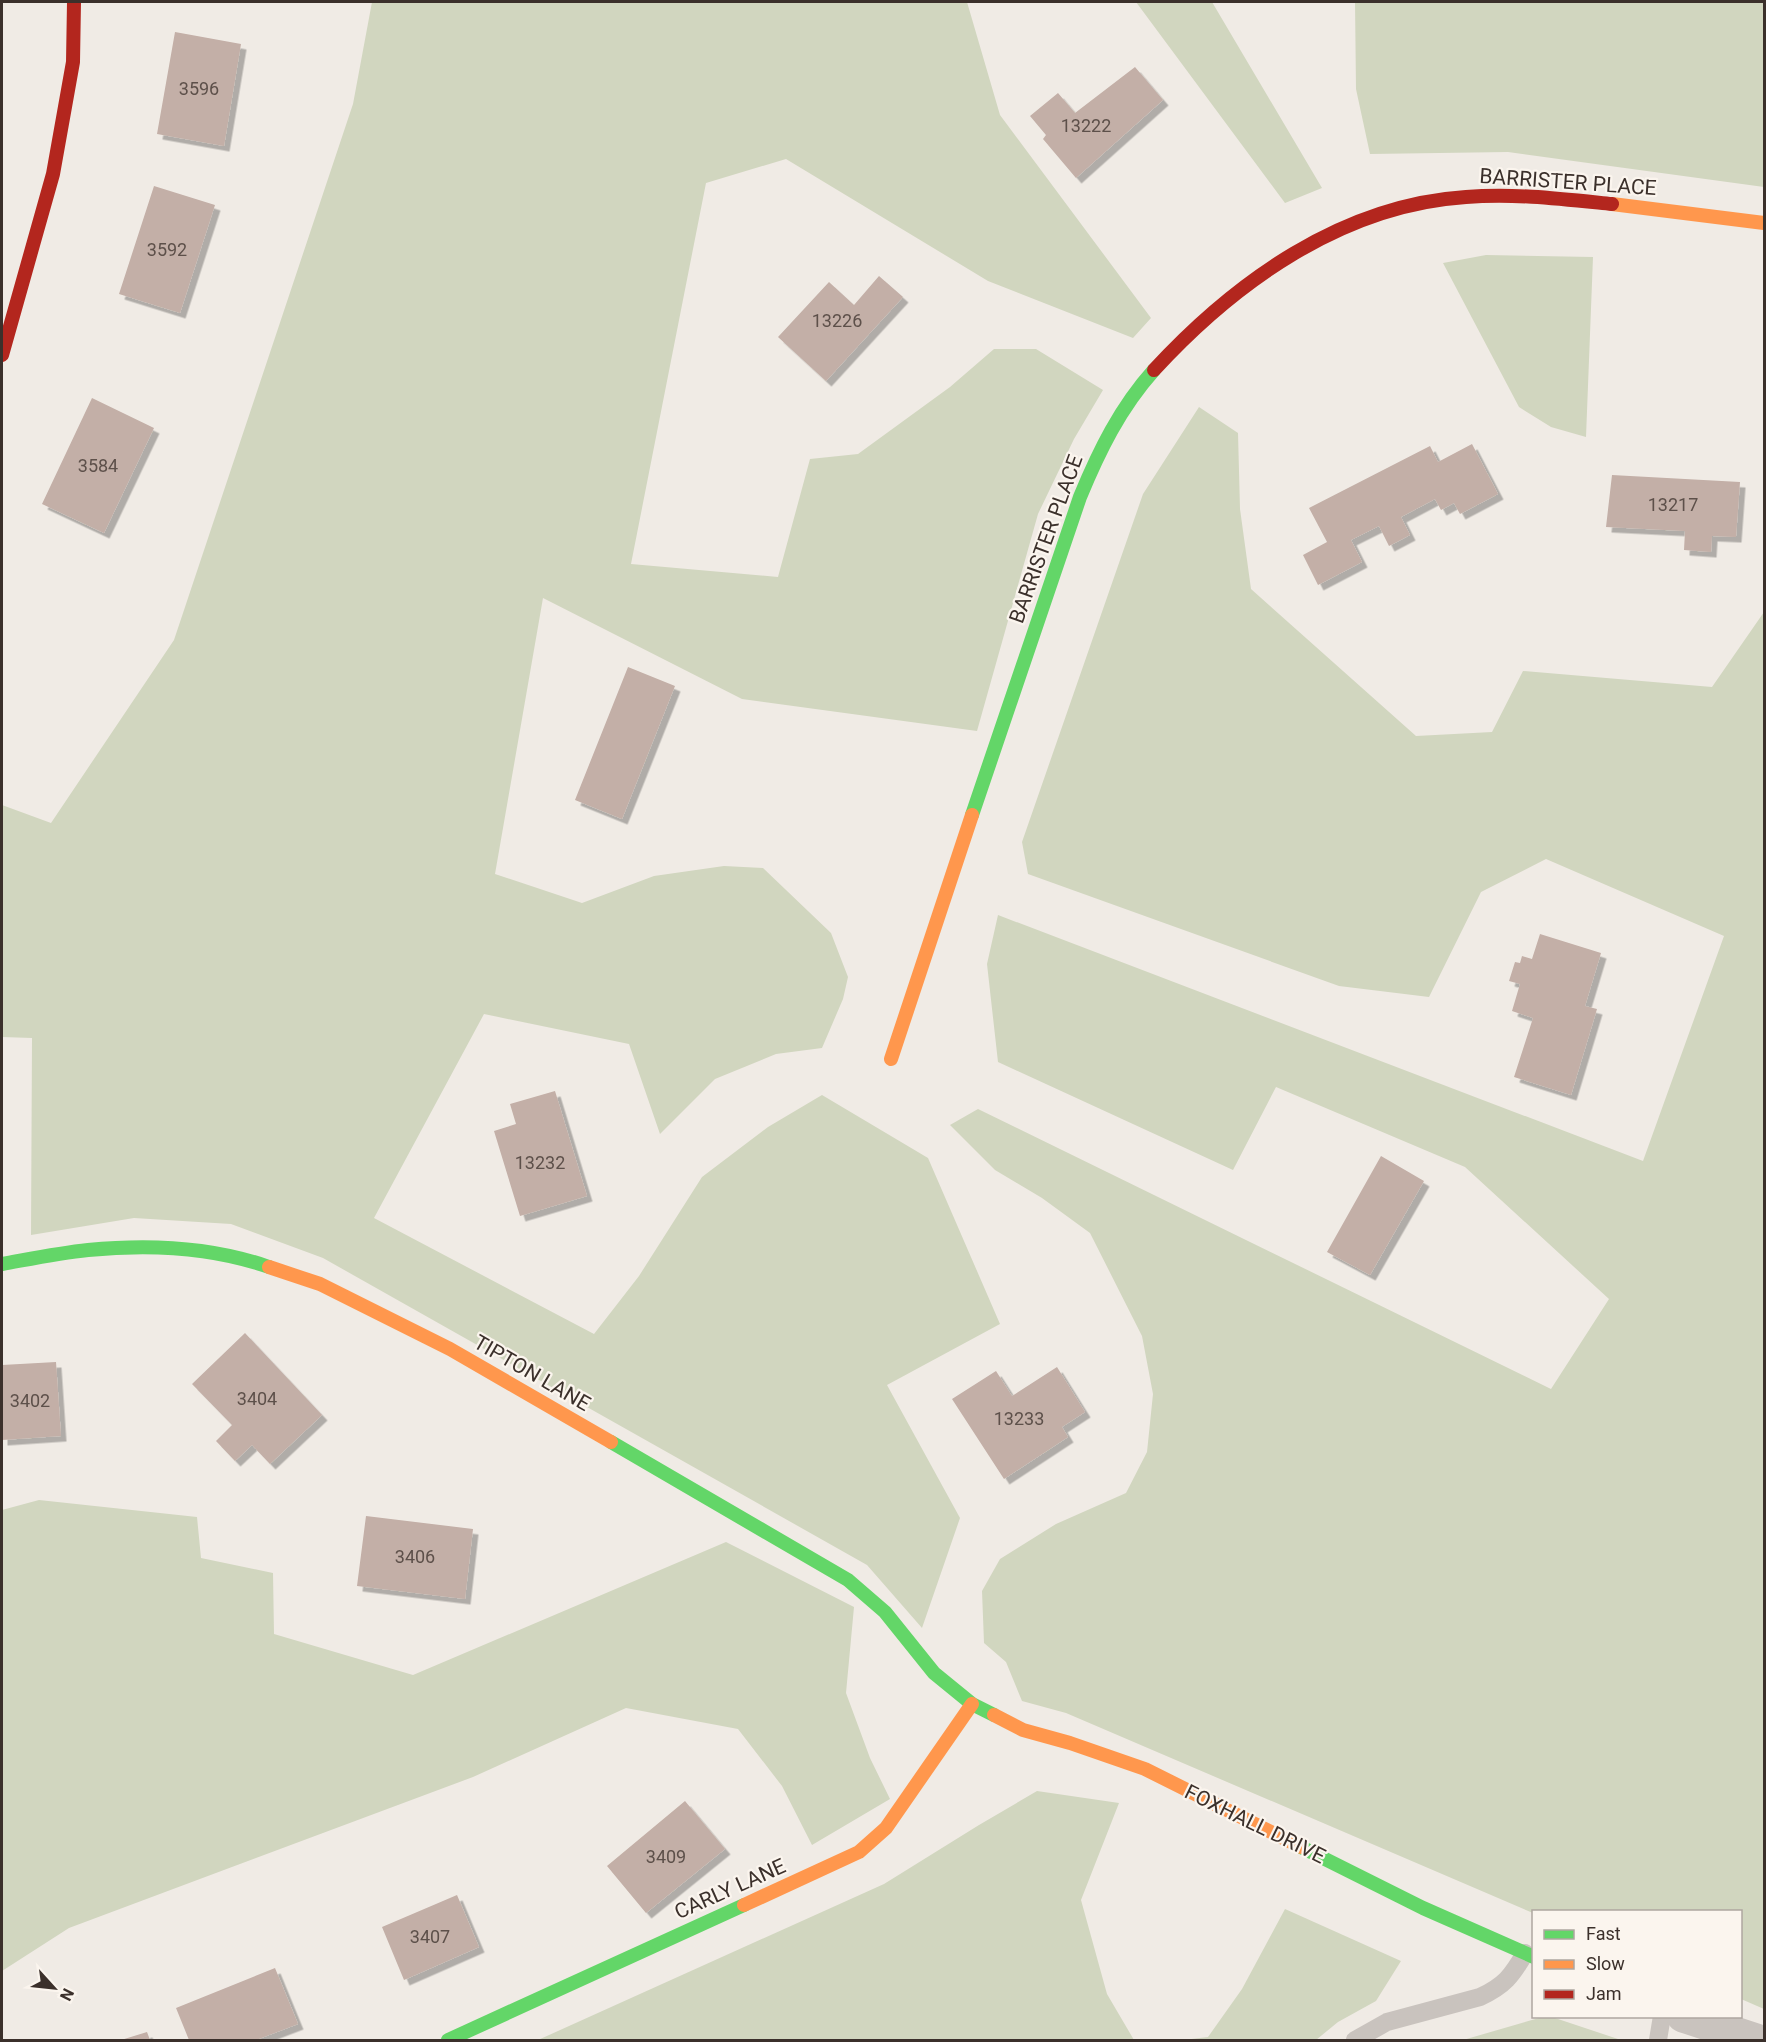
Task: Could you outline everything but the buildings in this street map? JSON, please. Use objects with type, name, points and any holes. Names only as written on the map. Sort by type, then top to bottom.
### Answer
[{"type":"street","points":[[2,355],[53,174],[73,62],[74,2]]},
{"type":"street","name":"BARRISTER PLACE","points":[[891,1059],[1074,511],[1095,460],[1128,401],[1174,346],[1216,308],[1274,266],[1343,227],[1401,207],[1461,197],[1510,195],[1684,211],[1764,223]]},
{"type":"street","name":"TIPTON LANE","points":[[2,1264],[108,1248],[195,1250],[258,1263],[320,1284],[450,1349],[848,1580],[885,1612],[934,1673],[972,1704]]},
{"type":"street","name":"FOXHALL DRIVE","points":[[972,1704],[1023,1730],[1070,1743],[1145,1769],[1423,1908],[1529,1955]]},
{"type":"street","name":"CARLY LANE","points":[[448,2040],[859,1852],[886,1828],[972,1704]]},
{"type":"street","points":[[1689,2018],[1756,2040]]},
{"type":"lane","points":[[1355,2040],[1386,2022],[1480,1997],[1494,1990],[1512,1975],[1529,1955]]},
{"type":"lane","points":[[1658,2040],[1662,2018]]},
{"type":"green space","points":[[372,2],[967,2],[1000,115],[1151,318],[1133,338],[988,281],[786,159],[706,183],[631,564],[778,577],[810,459],[858,454],[950,387],[994,349],[1036,349],[1103,390],[1074,439],[1038,514],[977,731],[742,699],[543,598],[495,874],[582,903],[654,876],[724,866],[763,868],[831,933],[848,977],[843,999],[822,1048],[776,1054],[715,1079],[660,1134],[629,1044],[484,1014],[374,1218],[594,1334],[639,1276],[702,1177],[768,1127],[822,1095],[928,1158],[1000,1324],[887,1385],[960,1518],[922,1628],[867,1565],[323,1258],[231,1224],[134,1218],[31,1235],[32,1038],[2,1037],[2,805],[51,823],[174,640],[353,104]]},
{"type":"green space","points":[[1136,2],[1212,2],[1322,188],[1285,203]]},
{"type":"green space","points":[[1355,2],[1764,2],[1764,187],[1508,152],[1370,154],[1356,89]]},
{"type":"green space","points":[[1486,255],[1593,257],[1586,437],[1551,427],[1519,407],[1443,263]]},
{"type":"green space","points":[[1199,407],[1238,433],[1240,509],[1251,589],[1416,736],[1492,732],[1523,671],[1712,687],[1764,612],[1764,2009],[1742,1999],[1742,1910],[1532,1910],[1532,1913],[1066,1713],[1022,1701],[1006,1662],[984,1643],[982,1591],[1000,1559],[1056,1524],[1126,1493],[1147,1452],[1153,1394],[1142,1336],[1090,1233],[1042,1198],[995,1170],[950,1125],[978,1109],[1551,1389],[1609,1299],[1465,1167],[1276,1087],[1233,1170],[998,1062],[987,964],[998,915],[1643,1161],[1724,936],[1546,859],[1481,892],[1429,997],[1339,986],[1028,874],[1022,842],[1143,494]]},
{"type":"green space","points":[[39,1500],[197,1517],[201,1558],[273,1573],[274,1634],[413,1675],[726,1542],[854,1607],[846,1693],[870,1758],[890,1799],[812,1845],[782,1786],[738,1729],[626,1708],[473,1777],[69,1928],[2,1971],[2,1510]]},
{"type":"green space","points":[[1037,1791],[1119,1803],[1081,1900],[1107,1994],[1134,2040],[538,2040],[884,1884]]},
{"type":"green space","points":[[1285,1909],[1401,1961],[1376,2001],[1338,2022],[1316,2040],[1183,2040],[1208,2037],[1242,1989]]},
{"type":"green space","points":[[1539,2018],[1555,2018],[1621,2040],[1463,2040]]},
{"type":"traffic: fast","points":[[972,815],[1080,497],[1111,430],[1131,399],[1154,370]]},
{"type":"traffic: fast","points":[[2,1264],[88,1250],[157,1247],[203,1251],[269,1267]]},
{"type":"traffic: fast","points":[[611,1442],[848,1580],[885,1612],[934,1673],[972,1704],[994,1715]]},
{"type":"traffic: fast","points":[[1301,1847],[1423,1908],[1532,1956]]},
{"type":"traffic: fast","points":[[448,2040],[744,1905]]},
{"type":"traffic: slow","points":[[1612,204],[1764,223]]},
{"type":"traffic: slow","points":[[891,1059],[972,815]]},
{"type":"traffic: slow","points":[[269,1267],[320,1284],[450,1349],[611,1442]]},
{"type":"traffic: slow","points":[[744,1905],[859,1852],[886,1828],[972,1704]]},
{"type":"traffic: slow","points":[[994,1715],[1023,1730],[1070,1743],[1145,1769],[1301,1847]]},
{"type":"traffic: jam","points":[[2,355],[53,174],[73,62],[74,2]]},
{"type":"traffic: jam","points":[[1154,370],[1219,307],[1256,279],[1294,253],[1334,232],[1376,215],[1420,203],[1484,196],[1539,197],[1612,204]]}]
